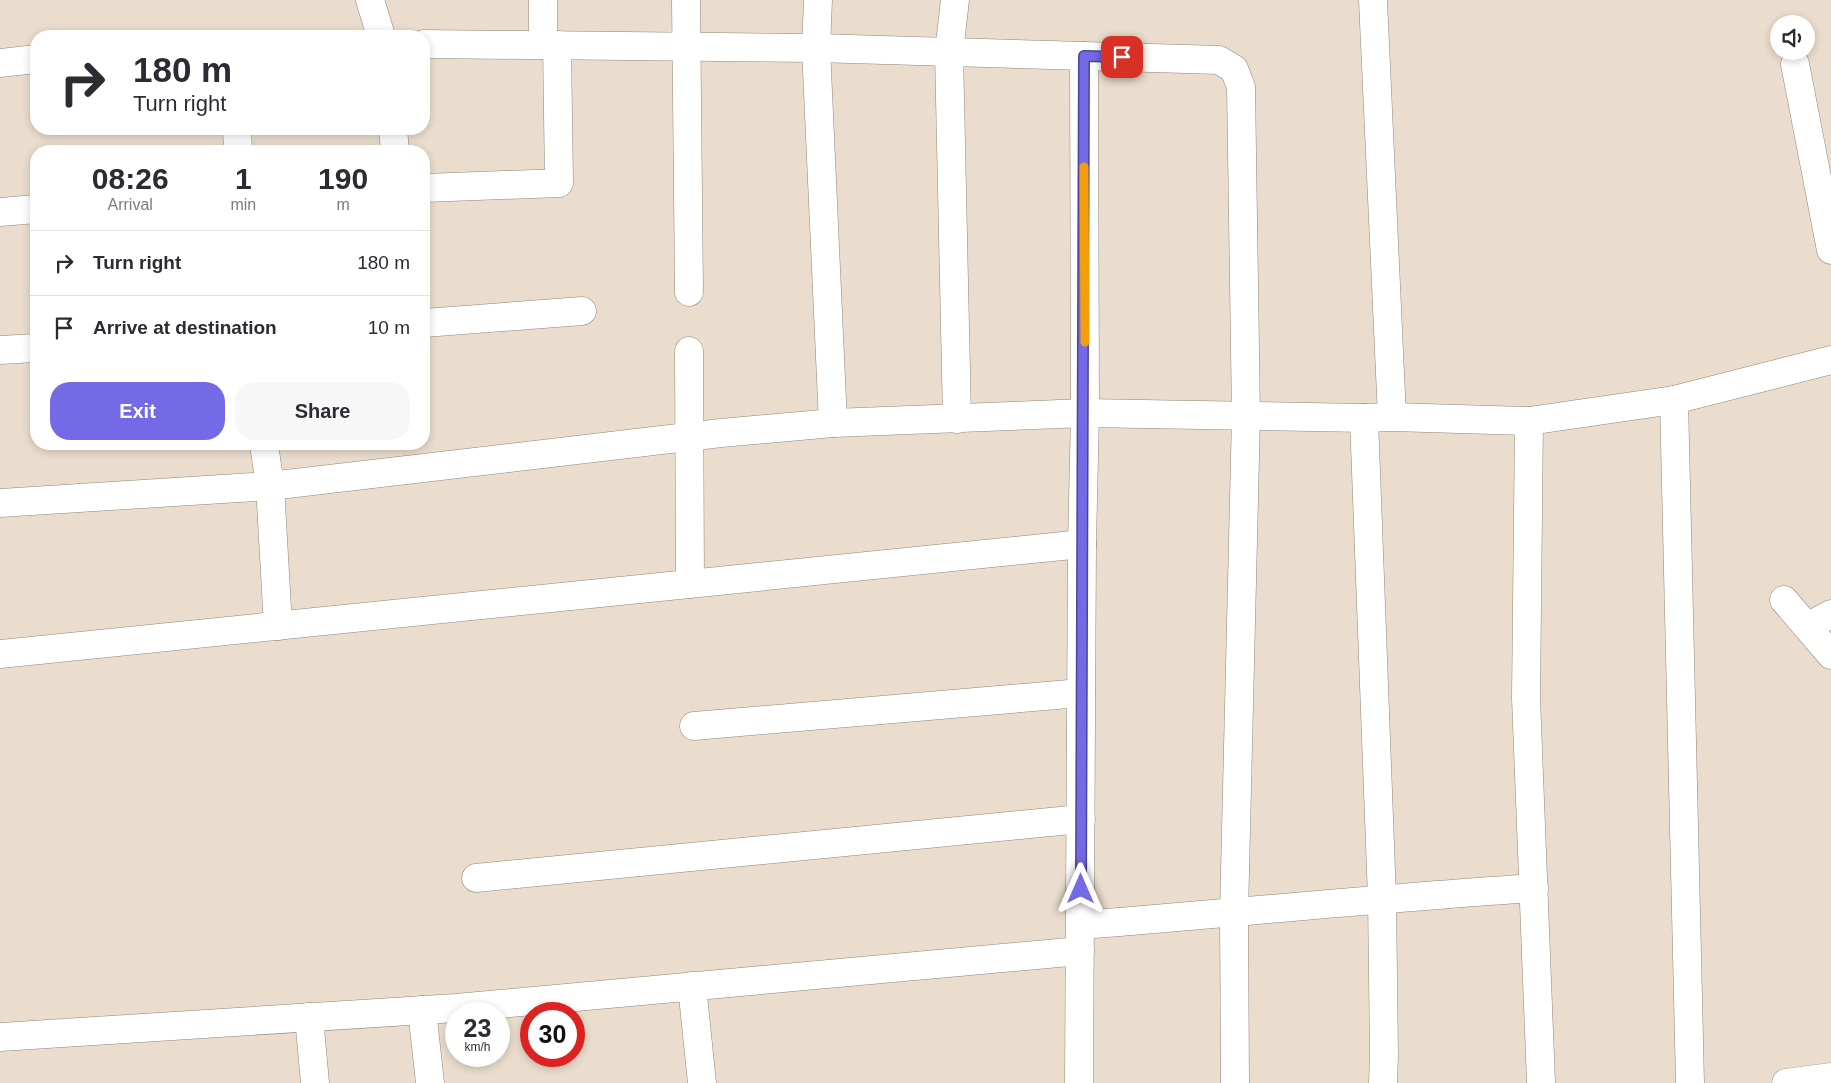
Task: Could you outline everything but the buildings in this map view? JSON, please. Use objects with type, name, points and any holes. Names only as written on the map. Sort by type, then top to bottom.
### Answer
[{"type":"street","points":[[370,0],[379,30]]},
{"type":"street","points":[[430,188],[559,182],[550,45],[543,0]]},
{"type":"street","points":[[686,0],[688,292]]},
{"type":"street","points":[[818,0],[816,48],[832,423]]},
{"type":"street","points":[[955,0],[949,52],[957,419]]},
{"type":"street","points":[[1373,0],[1392,417]]},
{"type":"street","points":[[430,44],[816,48],[1220,60],[1234,69],[1241,87],[1246,416],[1234,912],[1235,1083]]},
{"type":"street","points":[[1079,1083],[1082,544],[1085,413],[1084,56]]},
{"type":"street","points":[[0,63],[30,60]]},
{"type":"street","points":[[1794,64],[1831,250]]},
{"type":"street","points":[[0,212],[30,210]]},
{"type":"street","points":[[430,323],[582,312]]},
{"type":"street","points":[[0,350],[30,348]]},
{"type":"street","points":[[689,351],[690,584]]},
{"type":"street","points":[[0,503],[270,486],[690,437],[832,423],[1085,413],[1392,417],[1528,421],[1674,400],[1831,360]]},
{"type":"street","points":[[1674,400],[1690,1083]]},
{"type":"street","points":[[1364,418],[1382,898],[1383,1083]]},
{"type":"street","points":[[1528,421],[1526,698],[1542,1083]]},
{"type":"street","points":[[265,450],[270,486],[278,626]]},
{"type":"street","points":[[0,654],[1082,544]]},
{"type":"street","points":[[1784,600],[1831,655]]},
{"type":"street","points":[[1807,627],[1831,614]]},
{"type":"street","points":[[694,726],[1081,694]]},
{"type":"street","points":[[476,878],[1081,819]]},
{"type":"street","points":[[0,1037],[422,1010],[692,986],[1081,938],[1234,912],[1382,898],[1534,888]]},
{"type":"street","points":[[692,986],[702,1083]]},
{"type":"street","points":[[422,1010],[430,1083]]},
{"type":"street","points":[[309,1017],[315,1083]]},
{"type":"street","points":[[1786,1083],[1831,1078]]},
{"type":"slow traffic","points":[[1084,167],[1085,342]]},
{"type":"route","points":[[1081,889],[1082,544],[1085,413],[1084,56],[1122,57]]}]
